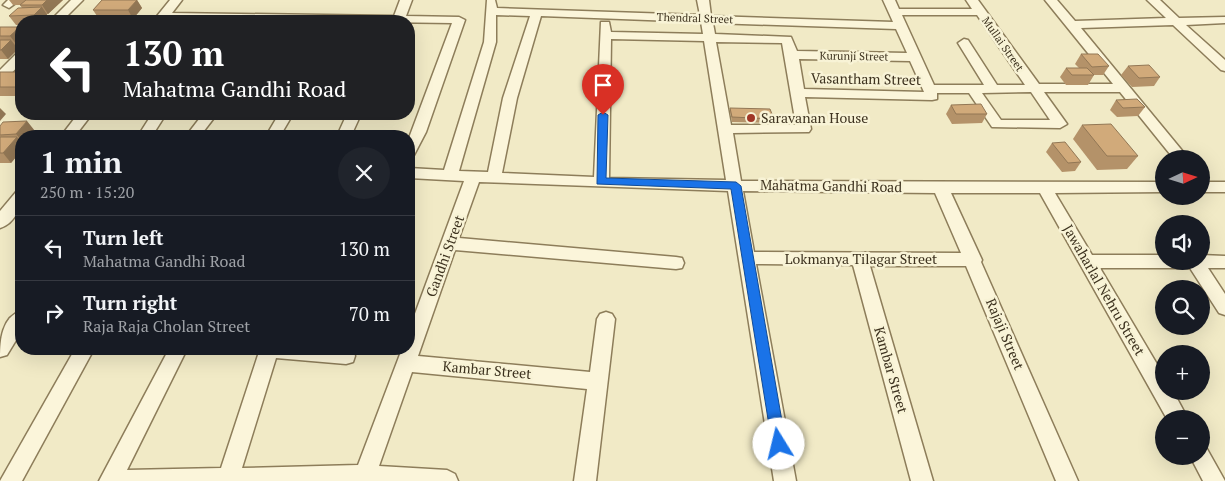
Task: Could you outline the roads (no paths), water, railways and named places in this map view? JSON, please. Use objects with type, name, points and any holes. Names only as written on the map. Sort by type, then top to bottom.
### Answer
[{"type":"street","points":[[62,15],[77,0]]},
{"type":"street","points":[[164,15],[176,0]]},
{"type":"street","points":[[397,15],[406,0]]},
{"type":"street","points":[[703,0],[785,481]]},
{"type":"street","points":[[889,0],[931,93]]},
{"type":"street","name":"Mullai Street","points":[[972,0],[1060,124],[997,124],[973,89]]},
{"type":"street","points":[[1051,0],[1174,150]]},
{"type":"street","points":[[1153,0],[1225,67]]},
{"type":"street","points":[[450,176],[490,42],[491,5]]},
{"type":"street","name":"Thendral Street","points":[[491,5],[537,12],[901,26]]},
{"type":"street","points":[[494,178],[510,98],[537,12]]},
{"type":"street","points":[[894,12],[980,12]]},
{"type":"street","points":[[601,182],[605,15]]},
{"type":"street","points":[[415,20],[459,20],[415,140]]},
{"type":"street","points":[[1071,25],[1175,20],[1225,20]]},
{"type":"street","points":[[605,35],[709,39],[784,39],[790,45],[800,93],[804,129],[726,129]]},
{"type":"street","points":[[964,43],[993,88]]},
{"type":"street","name":"Kurunji Street","points":[[792,55],[915,57]]},
{"type":"street","points":[[0,77],[15,62]]},
{"type":"street","points":[[0,77],[15,77]]},
{"type":"street","name":"Vasantham Street","points":[[800,93],[931,93],[993,88],[1122,88]]},
{"type":"street","points":[[73,130],[80,120]]},
{"type":"street","points":[[197,130],[205,120]]},
{"type":"street","name":"Mahatma Gandhi Road","points":[[415,173],[473,178],[736,186],[1155,187]]},
{"type":"street","name":"Gandhi Street","points":[[415,336],[473,178]]},
{"type":"street","points":[[1210,185],[1225,186]]},
{"type":"street","name":"Rajaji Street","points":[[941,188],[974,260],[1067,481]]},
{"type":"street","name":"Jawaharlal Nehru Street","points":[[1045,188],[1173,410]]},
{"type":"street","points":[[0,222],[15,205]]},
{"type":"street","points":[[449,243],[676,263]]},
{"type":"street","name":"Lokmanya Tilagar Street","points":[[748,258],[974,260]]},
{"type":"street","name":"Kambar Street","points":[[860,260],[922,481]]},
{"type":"street","points":[[1087,261],[1155,262]]},
{"type":"street","points":[[1210,262],[1225,262]]},
{"type":"street","points":[[1200,270],[1225,308]]},
{"type":"street","points":[[585,481],[606,320]]},
{"type":"street","points":[[0,349],[15,327]]},
{"type":"street","points":[[10,481],[82,355]]},
{"type":"street","points":[[110,481],[175,355]]},
{"type":"street","points":[[228,478],[267,355]]},
{"type":"street","points":[[335,355],[346,356]]},
{"type":"street","name":"Gandhi Street","points":[[364,475],[408,355]]},
{"type":"street","name":"Kambar Street","points":[[405,363],[598,381]]},
{"type":"street","points":[[1205,465],[1215,481]]},
{"type":"street","points":[[123,481],[364,475],[447,481]]},
{"type":"place","name":"Saravanan House","points":[[751,118]]}]
